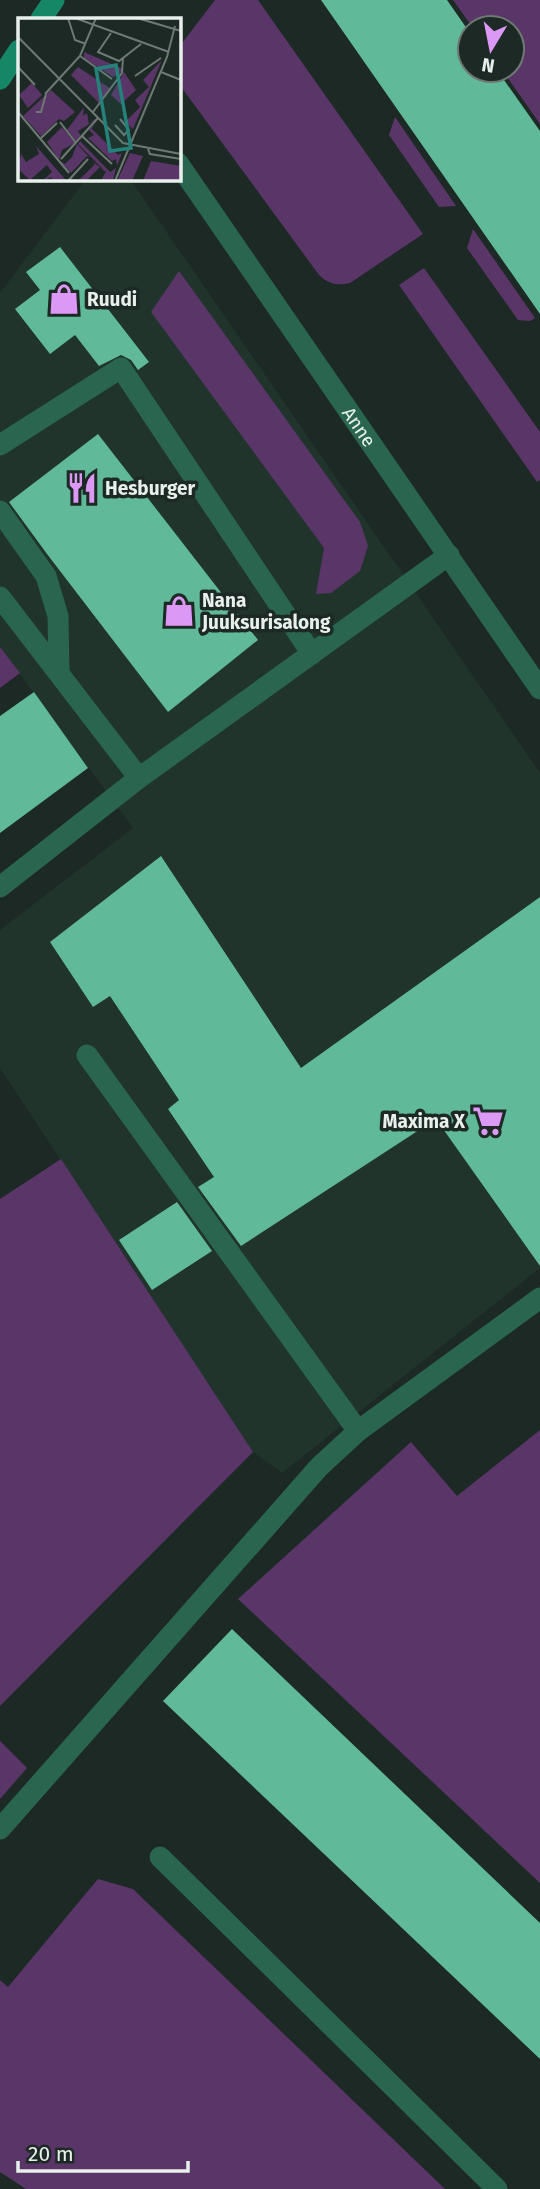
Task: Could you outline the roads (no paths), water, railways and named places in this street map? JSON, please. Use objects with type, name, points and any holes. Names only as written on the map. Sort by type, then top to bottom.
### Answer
[{"type":"main road","points":[[42,18],[54,0]]},
{"type":"main road","points":[[0,79],[14,53]]},
{"type":"street","name":"Anne","points":[[180,166],[540,690]]},
{"type":"street","points":[[0,445],[121,368],[312,654]]},
{"type":"street","points":[[0,510],[46,576],[58,616],[58,673]]},
{"type":"street","points":[[0,887],[139,778],[449,555]]},
{"type":"street","points":[[0,597],[139,778]]},
{"type":"street","points":[[87,1055],[358,1432]]},
{"type":"street","points":[[0,1829],[320,1467],[358,1432],[540,1298]]},
{"type":"street","points":[[160,1857],[497,2189]]},
{"type":"place","name":"Ruudi","points":[[64,299]]},
{"type":"place","name":"Hesburger","points":[[82,488]]},
{"type":"place","name":"Nana Juuksurisalong","points":[[179,611]]},
{"type":"place","name":"Maxima X","points":[[488,1121]]}]
